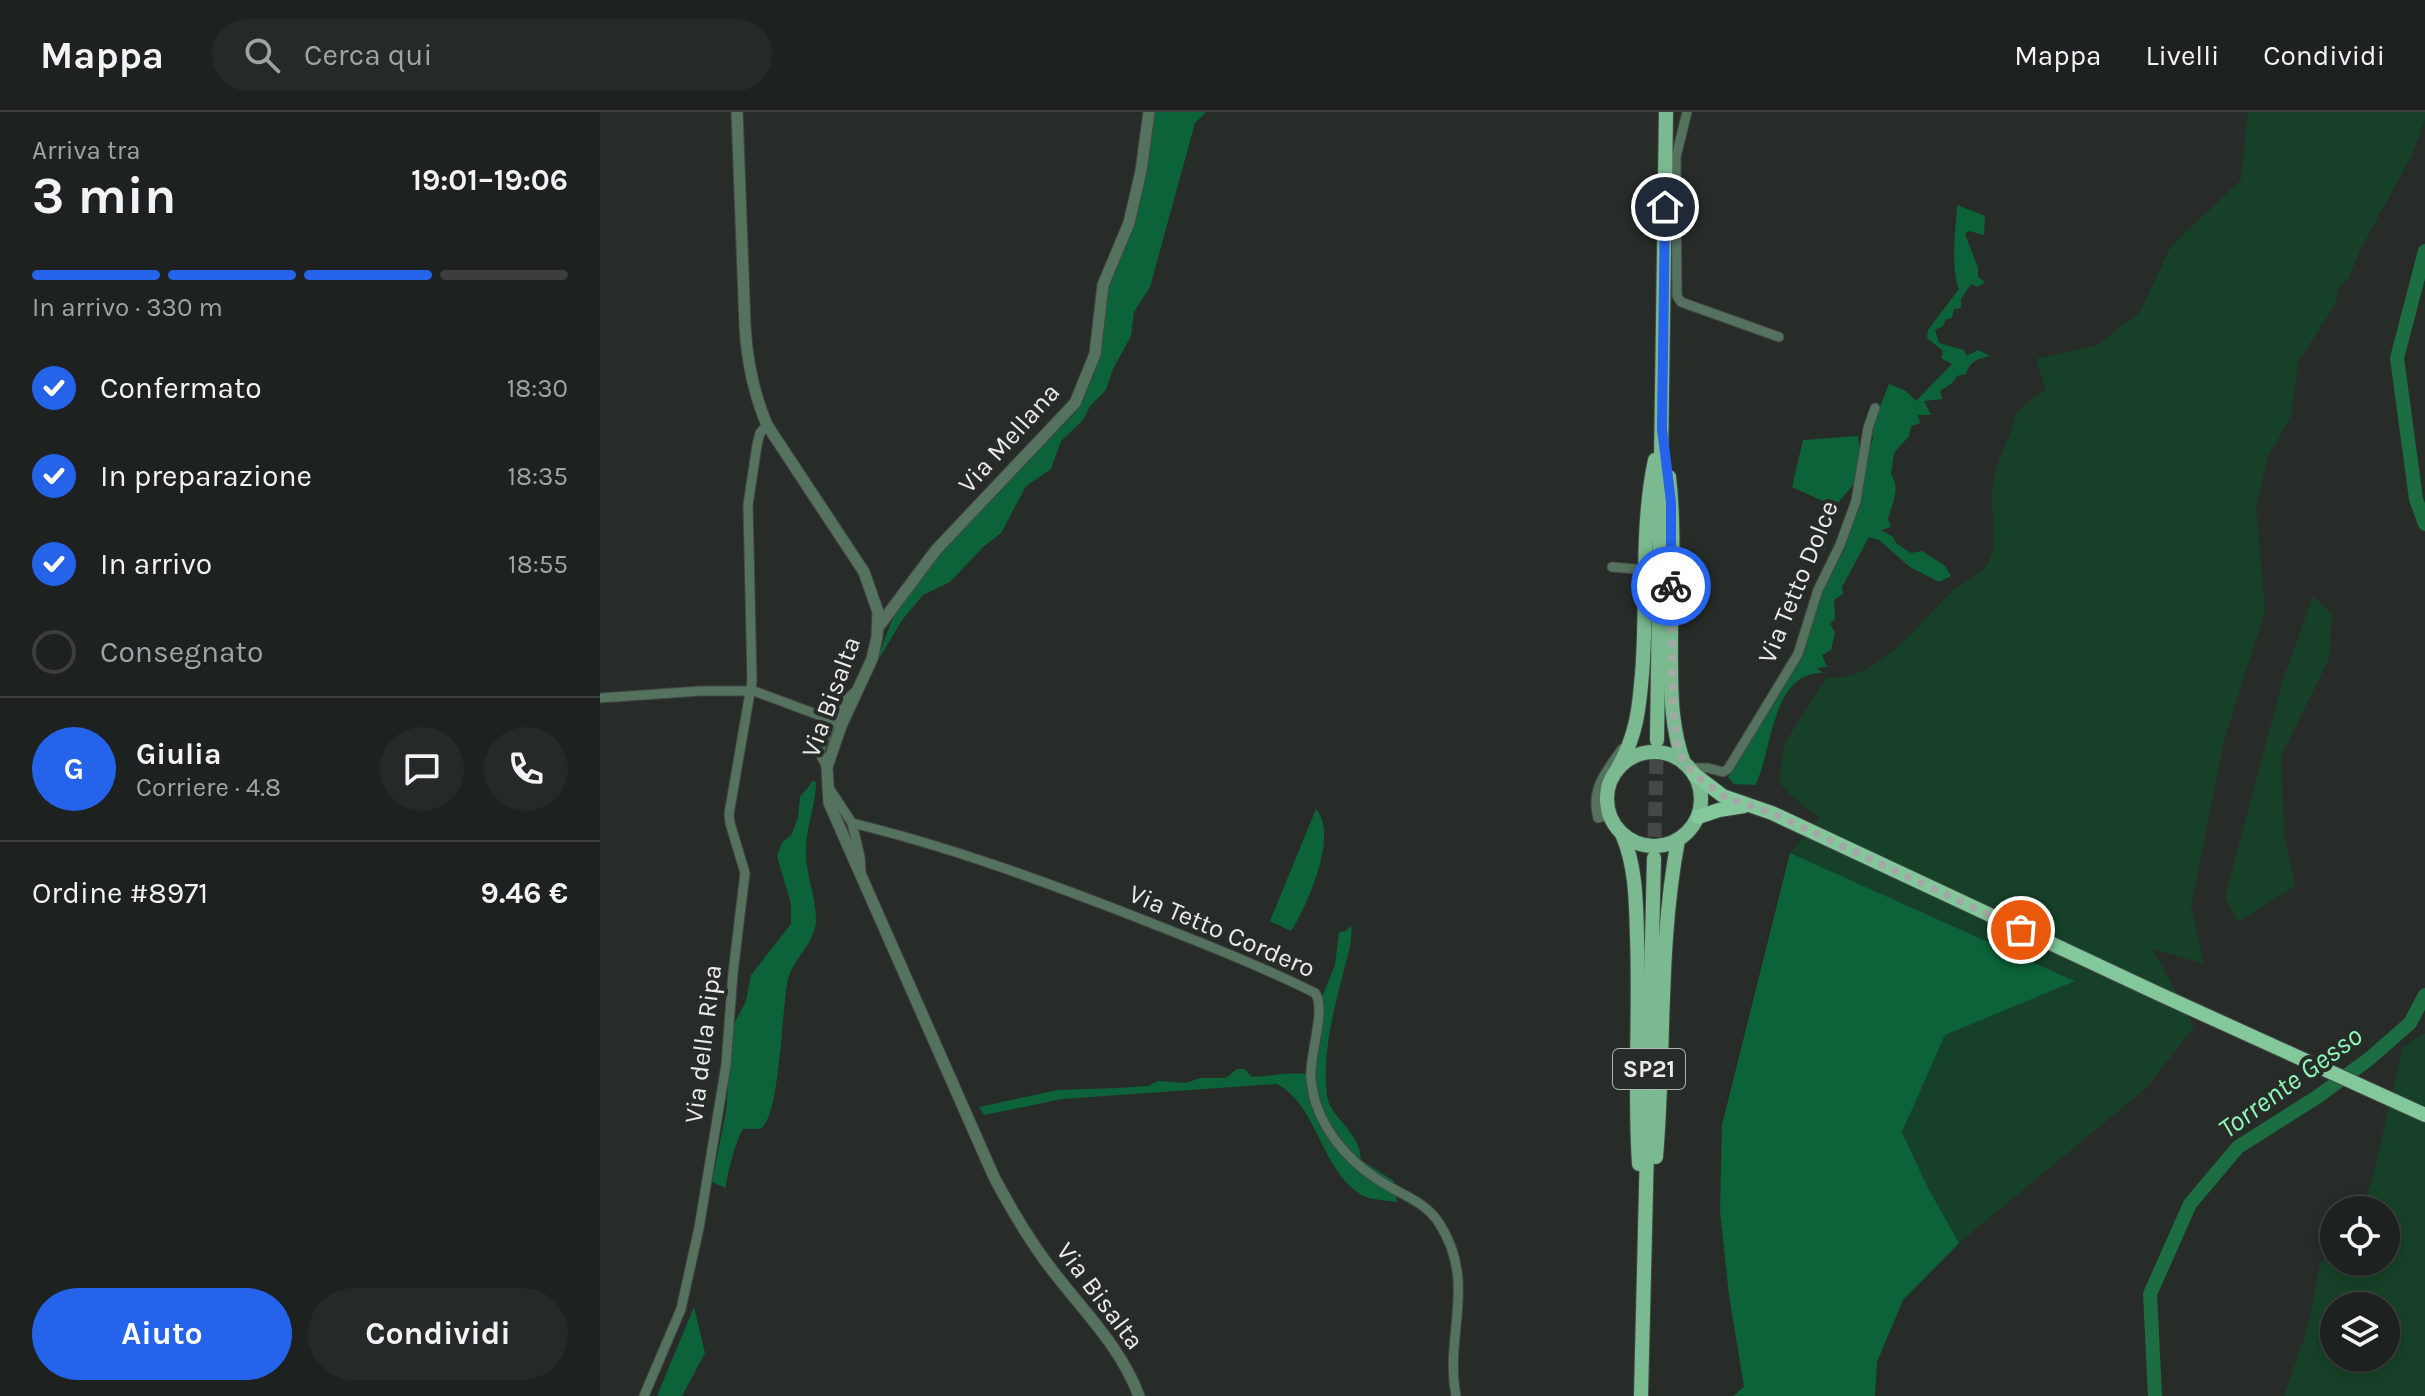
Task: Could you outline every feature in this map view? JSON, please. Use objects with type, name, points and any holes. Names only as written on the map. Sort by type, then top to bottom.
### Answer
[{"type":"highway","points":[[1689,768],[1723,796],[1772,813],[2425,1115]]},
{"type":"highway","points":[[1698,817],[1733,807],[1754,806]]},
{"type":"main road","points":[[1657,740],[1666,112]]},
{"type":"main road","points":[[1644,1280],[1638,1250],[1636,922],[1630,856],[1622,834],[1609,815],[1607,801],[1608,787],[1631,745],[1639,703],[1650,493],[1662,429]]},
{"type":"main road","points":[[1622,834],[1634,842],[1649,846],[1678,840],[1698,817],[1701,795],[1677,743],[1673,709],[1671,502],[1662,429]]},
{"type":"main road","points":[[1618,768],[1636,755],[1650,752],[1672,755],[1689,768]]},
{"type":"main road","points":[[1644,1280],[1653,1251],[1662,961],[1678,840]]},
{"type":"main road","name":"SP21","points":[[1641,1396],[1654,858]]},
{"type":"street","name":"Via Bisalta","points":[[737,112],[747,358],[756,399],[767,425],[864,572],[876,600],[878,627],[872,659],[841,726],[827,767],[827,785],[834,816],[1001,1190],[1054,1272],[1113,1345],[1139,1396]]},
{"type":"street","name":"Via Mellana","points":[[878,627],[936,550],[1075,403],[1095,354],[1103,285],[1129,223],[1141,171],[1149,112]]},
{"type":"street","points":[[1687,112],[1676,157],[1677,296],[1681,302],[1779,337]]},
{"type":"street","name":"Via Tetto Dolce","points":[[1689,768],[1723,772],[1728,769],[1798,654],[1818,590],[1840,545],[1856,501],[1868,428],[1875,408]]},
{"type":"street","name":"Via della Ripa","points":[[644,1396],[681,1309],[699,1228],[726,1065],[745,873],[730,823],[730,805],[752,681],[748,505],[757,445],[760,433],[767,425]]},
{"type":"street","points":[[1609,815],[1598,818],[1596,797],[1603,773],[1621,752],[1629,732],[1640,580],[1636,569],[1612,567]]},
{"type":"street","points":[[827,767],[819,752],[832,720],[844,702],[859,689]]},
{"type":"street","points":[[600,698],[700,691],[754,691],[832,720]]},
{"type":"street","points":[[827,785],[852,823],[861,872]]},
{"type":"street","name":"Via Tetto Cordero","points":[[852,823],[1024,873],[1208,946],[1315,993],[1319,1008],[1311,1071],[1316,1104],[1328,1128],[1365,1171],[1422,1205],[1438,1220],[1454,1256],[1460,1292],[1452,1375],[1456,1396]]},
{"type":"green space","points":[[1153,112],[1206,112],[1195,123],[1150,287],[1134,312],[1131,336],[1113,369],[1106,390],[1090,406],[1083,420],[1061,441],[1051,469],[1026,486],[1001,533],[950,582],[923,595],[902,620],[874,667],[894,615],[923,573],[1075,413],[1095,364],[1112,262]]},
{"type":"green space","points":[[2248,112],[2425,112],[2425,119],[2411,157],[2361,248],[2348,279],[2339,287],[2335,305],[2298,362],[2291,416],[2268,456],[2256,508],[2265,611],[2224,740],[2191,907],[2204,964],[2153,949],[2194,1027],[2146,1088],[1959,1243],[1927,1186],[1902,1132],[1945,1035],[2074,980],[1790,853],[1820,818],[1789,794],[1779,781],[1785,743],[1827,677],[1845,677],[1880,661],[1953,591],[1986,566],[1993,546],[1992,491],[1999,460],[2017,413],[2046,390],[2036,359],[2098,345],[2140,312],[2171,246],[2241,180]]},
{"type":"green space","points":[[1957,205],[1985,216],[1984,235],[1969,231],[1965,234],[1978,268],[1978,277],[1985,282],[1977,287],[1971,284],[1961,299],[1961,308],[1954,309],[1952,318],[1946,319],[1943,326],[1935,330],[1939,343],[1964,350],[1967,356],[1978,350],[1990,356],[1975,361],[1966,374],[1957,376],[1940,391],[1942,399],[1924,401],[1931,415],[1918,415],[1920,423],[1911,426],[1909,436],[1894,453],[1891,474],[1896,491],[1888,519],[1891,527],[1881,530],[1911,553],[1922,551],[1945,566],[1951,576],[1939,582],[1910,567],[1879,540],[1869,537],[1842,587],[1843,594],[1834,600],[1835,619],[1830,624],[1835,632],[1831,650],[1822,655],[1827,667],[1817,668],[1823,673],[1806,676],[1793,686],[1783,700],[1755,785],[1734,784],[1728,777],[1800,661],[1823,587],[1844,550],[1863,488],[1866,471],[1858,471],[1853,485],[1836,505],[1825,550],[1817,548],[1827,503],[1792,487],[1803,440],[1858,436],[1860,455],[1867,455],[1873,439],[1871,429],[1889,384],[1906,391],[1916,401],[1952,364],[1941,358],[1943,351],[1927,338],[1928,330],[1959,289],[1954,260]]},
{"type":"green space","points":[[2313,596],[2332,614],[2329,659],[2281,756],[2284,834],[2295,886],[2238,922],[2225,897],[2283,680]]},
{"type":"green space","points":[[813,781],[816,782],[816,791],[806,853],[816,911],[815,929],[788,979],[776,1083],[767,1120],[761,1128],[743,1129],[732,1158],[726,1188],[712,1182],[726,1112],[733,1026],[746,1001],[751,975],[791,924],[791,904],[777,856],[782,843],[792,834],[800,797]]},
{"type":"green space","points":[[1316,809],[1322,821],[1322,852],[1312,888],[1291,931],[1270,921]]},
{"type":"green space","points":[[1790,853],[2075,981],[1945,1035],[1902,1132],[1927,1186],[1959,1243],[1903,1300],[1877,1362],[1875,1396],[1733,1396],[1744,1387],[1729,1295],[1720,1211],[1722,1125]]},
{"type":"green space","points":[[1351,925],[1349,950],[1329,1034],[1327,1096],[1333,1111],[1356,1141],[1361,1160],[1394,1181],[1397,1202],[1363,1196],[1347,1183],[1327,1154],[1302,1107],[1277,1084],[1062,1099],[984,1115],[979,1107],[1058,1090],[1148,1086],[1158,1081],[1186,1083],[1200,1078],[1226,1078],[1237,1069],[1244,1069],[1252,1077],[1312,1075],[1322,997],[1335,965],[1339,932],[1346,931]]},
{"type":"green space","points":[[2425,1033],[2425,1396],[2284,1396],[2308,1327],[2320,1263],[2320,1276],[2400,1276],[2400,1196],[2366,1196],[2403,1047]]},
{"type":"green space","points":[[694,1307],[705,1353],[682,1396],[657,1396]]},
{"type":"waterway","name":"Torrente Gesso","points":[[2425,251],[2397,358],[2416,499],[2425,524]]},
{"type":"waterway","name":"Torrente Gesso","points":[[2155,1396],[2150,1294],[2190,1204],[2238,1147],[2317,1097],[2369,1059],[2410,1023],[2425,995]]},
{"type":"tunnel","points":[[1654,858],[1657,740]]},
{"type":"way so far","points":[[1671,586],[1673,709],[1677,743],[1684,763],[1694,774],[1723,796],[1772,813],[2021,930]]},
{"type":"route","points":[[1665,207],[1662,429],[1671,502],[1671,586]]}]
